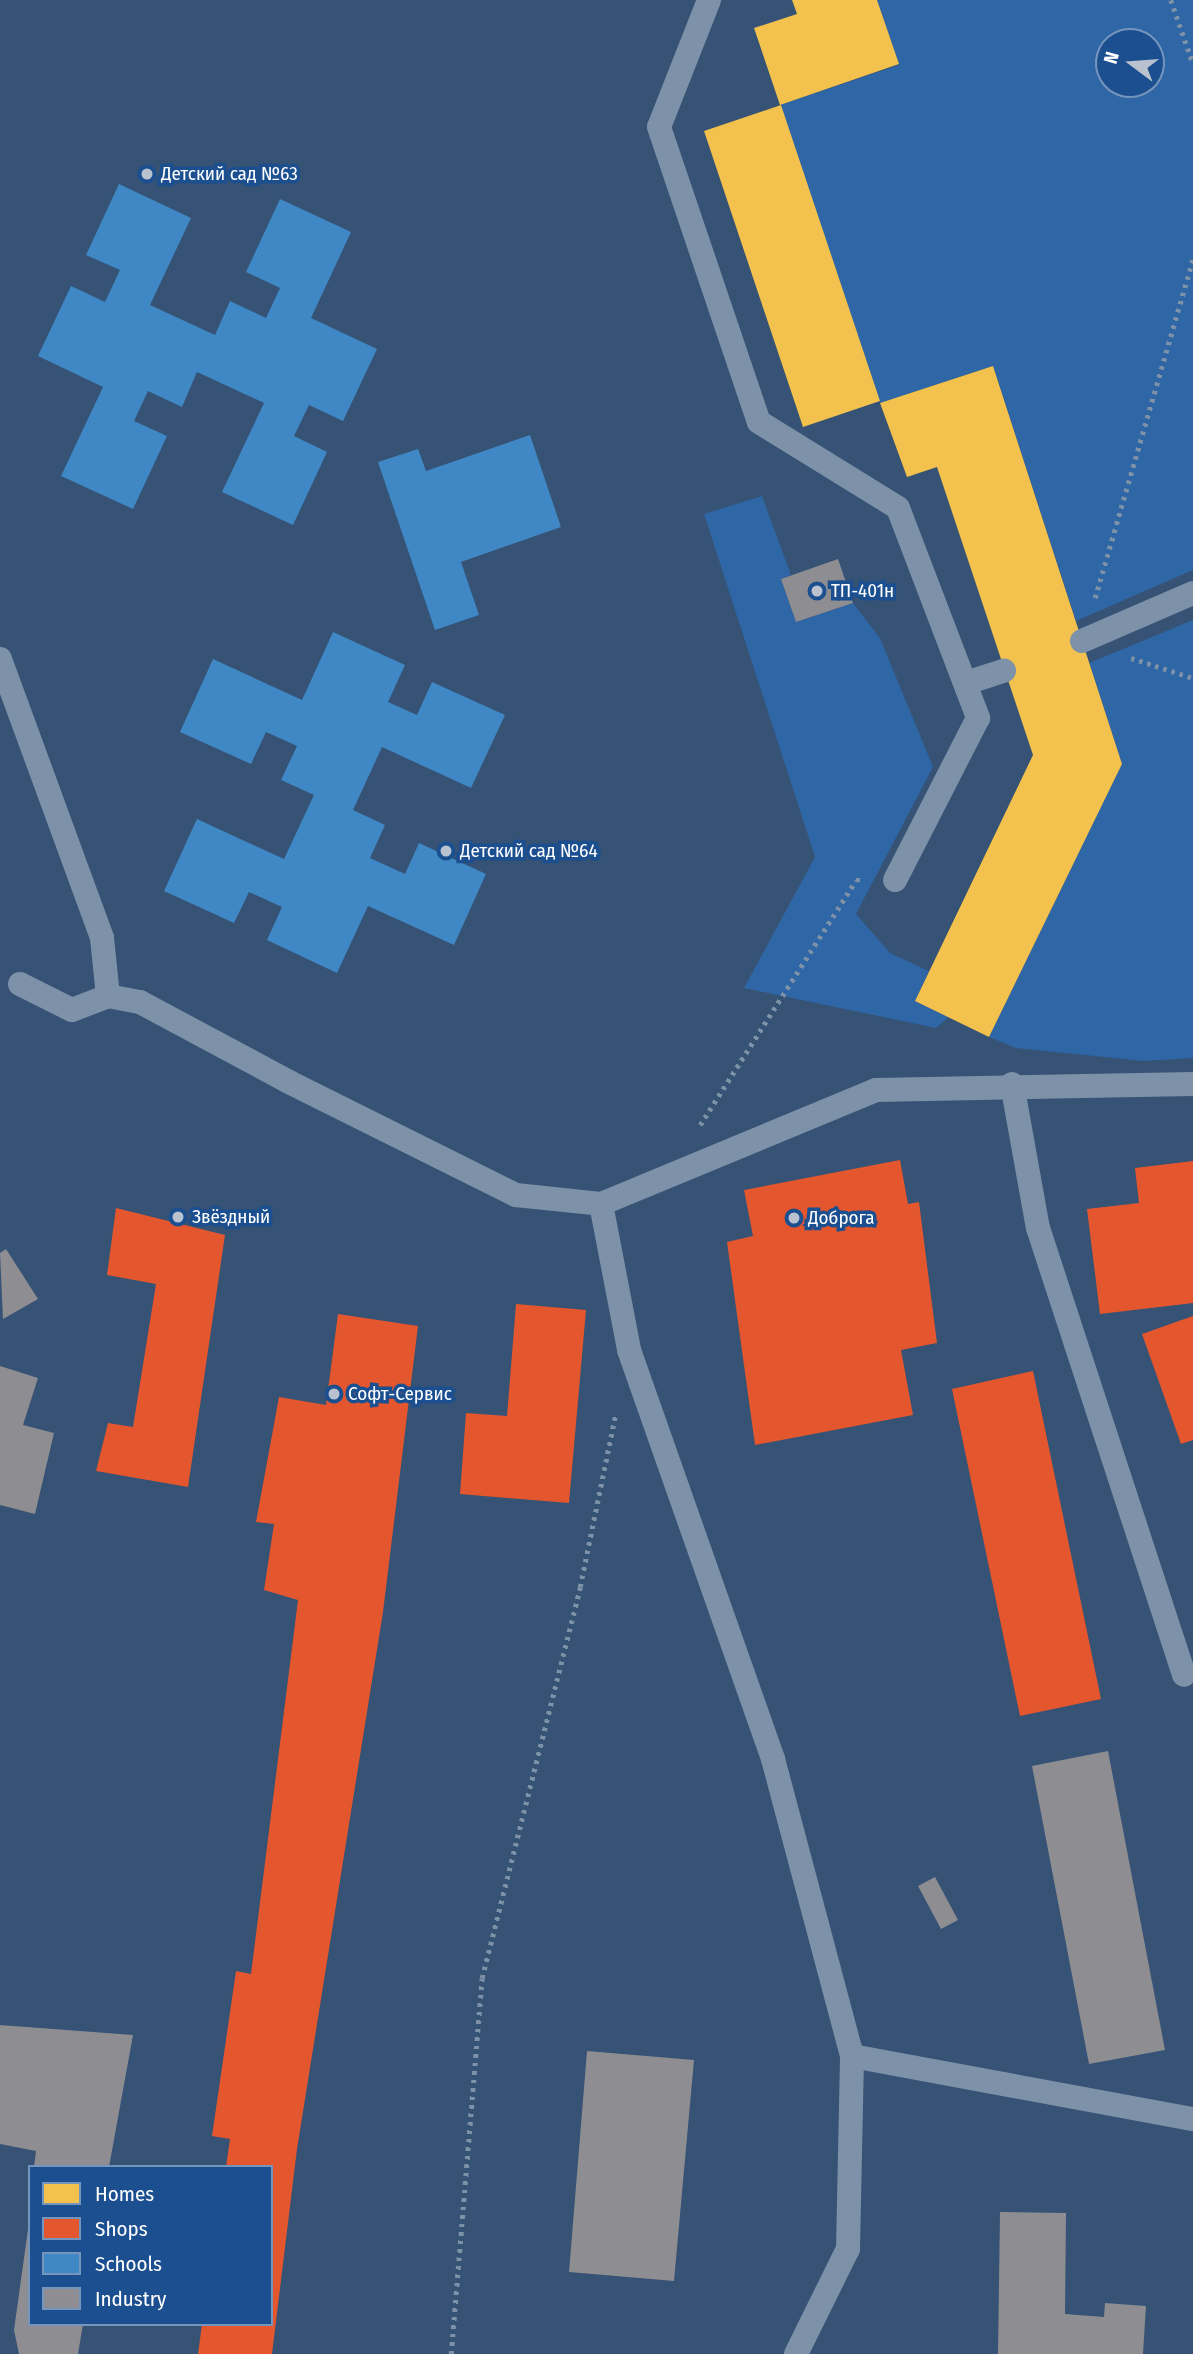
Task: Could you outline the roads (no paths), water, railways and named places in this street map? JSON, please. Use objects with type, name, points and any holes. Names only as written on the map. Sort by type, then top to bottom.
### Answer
[{"type":"lane","points":[[709,0],[659,127],[759,422],[898,508],[978,718],[895,880]]},
{"type":"lane","points":[[1082,641],[1193,593]]},
{"type":"lane","points":[[0,659],[103,938],[108,996]]},
{"type":"lane","points":[[966,683],[1004,671]]},
{"type":"lane","points":[[20,984],[72,1010],[108,996],[140,1002],[289,1082],[516,1195],[601,1204],[876,1090],[1012,1084],[1193,1084]]},
{"type":"lane","points":[[1012,1084],[1038,1228],[1184,1675]]},
{"type":"lane","points":[[601,1204],[629,1350],[773,1759],[852,2056],[848,2249],[796,2354]]},
{"type":"lane","points":[[852,2056],[1193,2119]]},
{"type":"place","name":"Детский сад №63","points":[[147,174]]},
{"type":"place","name":"ТП-401н","points":[[817,591]]},
{"type":"place","name":"Детский сад №64","points":[[446,851]]},
{"type":"place","name":"Звёздный","points":[[178,1217]]},
{"type":"place","name":"Доброга","points":[[794,1218]]},
{"type":"place","name":"Софт-Сервис","points":[[334,1394]]}]
